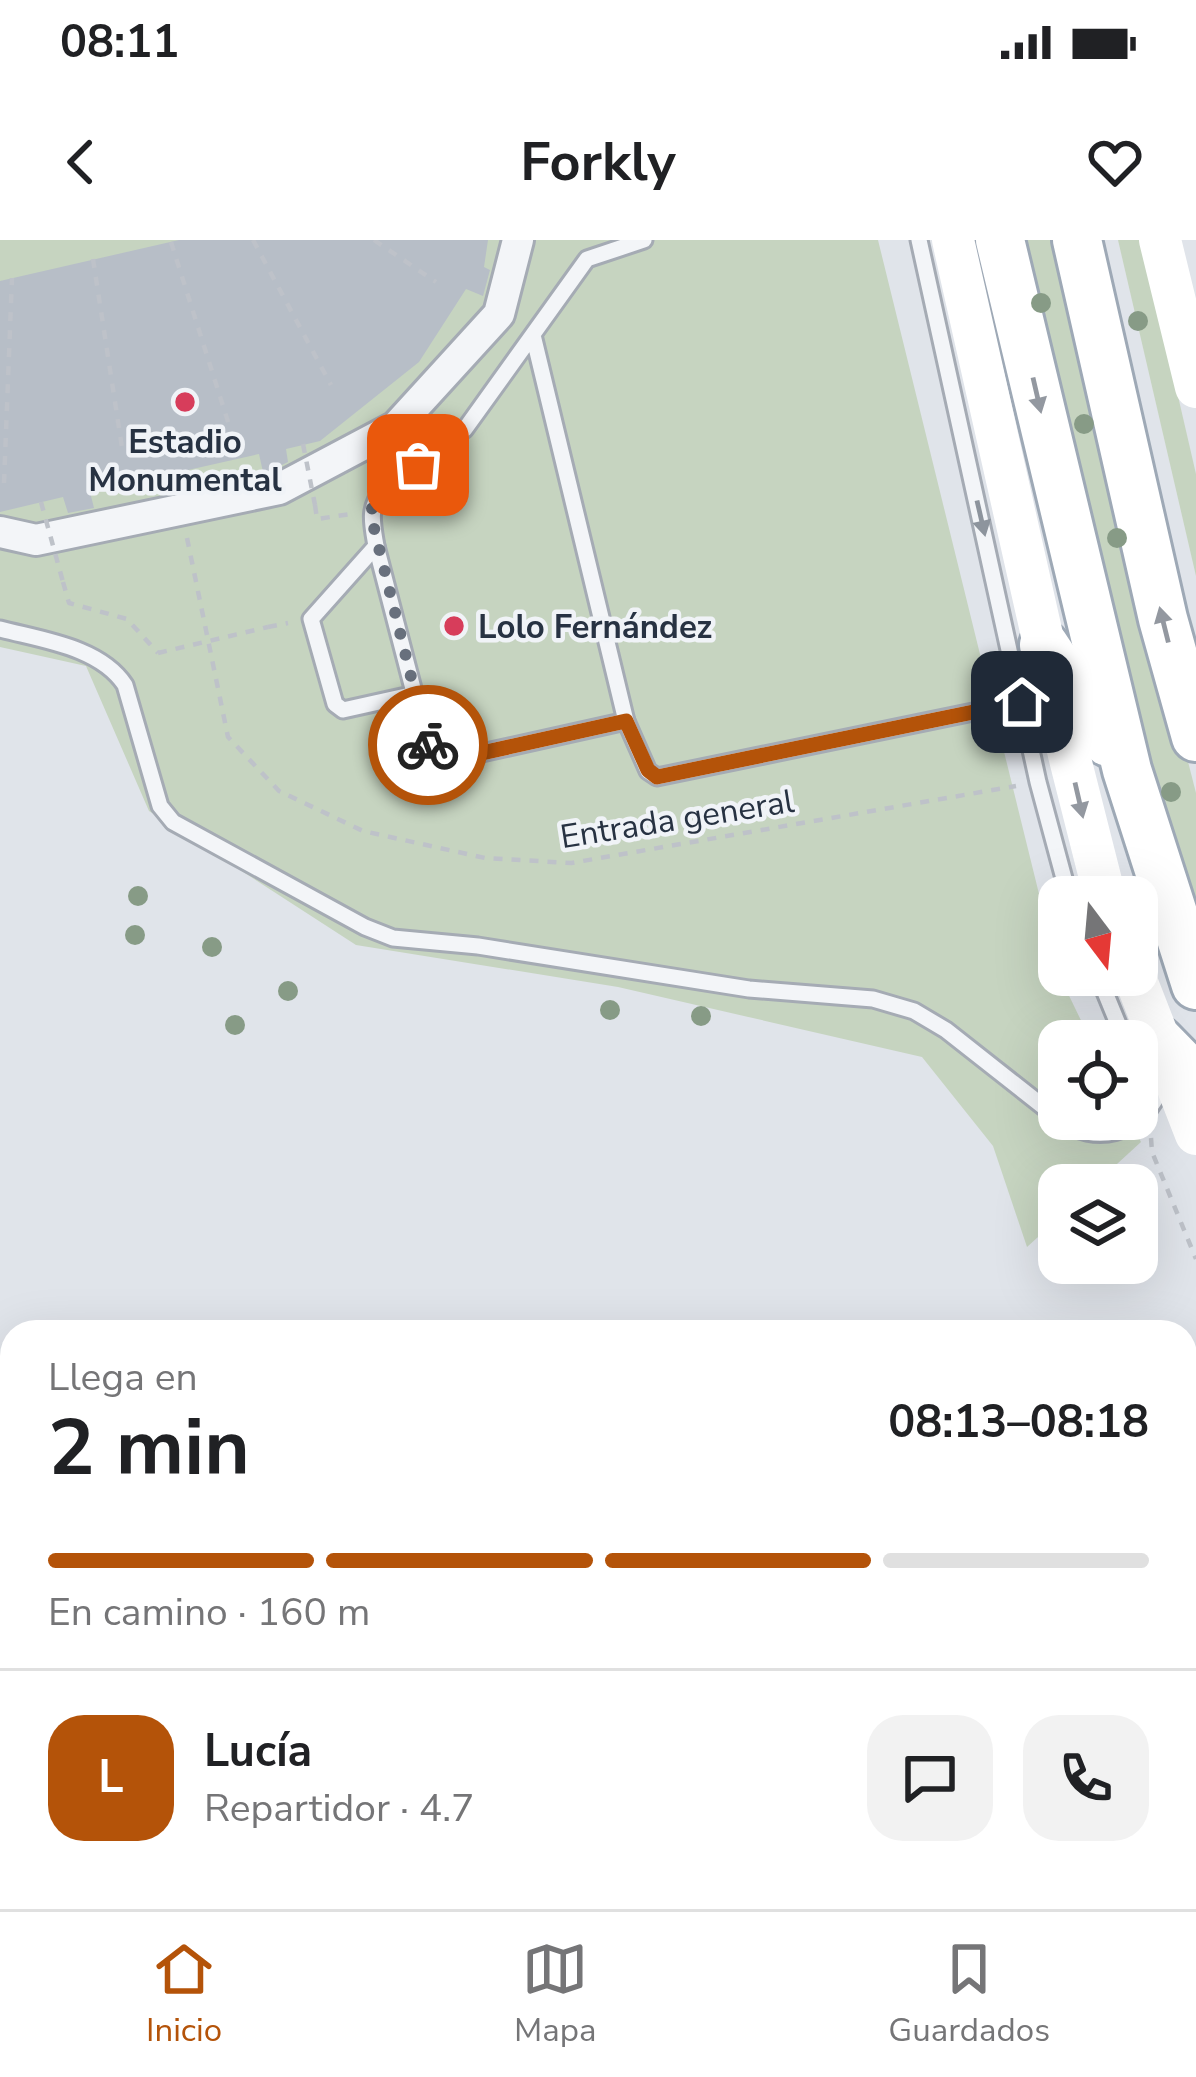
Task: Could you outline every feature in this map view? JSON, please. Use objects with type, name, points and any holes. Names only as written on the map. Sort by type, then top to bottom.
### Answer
[{"type":"main road","points":[[976,240],[1015,304]]},
{"type":"main road","points":[[1000,240],[1127,770],[1192,968]]},
{"type":"main road","points":[[1077,240],[1162,620],[1196,737]]},
{"type":"main road","points":[[1044,645],[1127,770]]},
{"type":"main road","points":[[1158,1078],[1176,1105]]},
{"type":"street","points":[[0,532],[36,540],[279,489],[396,427],[499,314],[518,240]]},
{"type":"street","points":[[953,240],[1100,876]]},
{"type":"street","points":[[1172,242],[1196,387]]},
{"type":"lane","points":[[919,240],[1038,782],[1063,876]]},
{"type":"lane","points":[[626,721],[441,762],[430,754],[370,512],[383,489],[465,429],[587,260],[636,241]]},
{"type":"lane","points":[[533,334],[626,721],[648,770],[657,777],[1022,702]]},
{"type":"lane","points":[[376,546],[311,619],[335,704],[343,710],[416,694]]},
{"type":"lane","points":[[0,629],[96,658],[114,668],[125,685],[160,806],[172,822],[365,927],[393,938],[499,949],[749,989],[873,1000],[914,1011],[946,1030],[1038,1102]]},
{"type":"lane","points":[[1034,750],[1044,645]]},
{"type":"path","points":[[253,240],[331,386]]},
{"type":"path","points":[[374,240],[436,282]]},
{"type":"path","points":[[170,242],[230,428]]},
{"type":"path","points":[[92,260],[123,454]]},
{"type":"path","points":[[4,483],[12,278]]},
{"type":"path","points":[[303,445],[317,518],[370,512]]},
{"type":"path","points":[[41,502],[69,603],[127,619],[158,653],[268,627]]},
{"type":"path","name":"Entrada general","points":[[181,509],[228,737],[279,791],[363,831],[485,858],[571,862],[1038,782]]},
{"type":"path","points":[[1176,1105],[1153,1152],[1196,1259]]},
{"type":"green space","points":[[0,240],[878,240],[1038,890],[1038,996],[1069,996],[1081,1020],[1038,1020],[1038,1140],[1141,1142],[1117,1164],[1038,1164],[1038,1237],[1027,1247],[993,1146],[922,1057],[618,987],[356,945],[149,811],[86,666],[0,647]]},
{"type":"green space","points":[[1013,240],[1055,240],[1196,793],[1196,909],[1185,900]]},
{"type":"green space","points":[[1118,240],[1142,240],[1196,474],[1196,576]]},
{"type":"building","name":"Estadio Monumental","points":[[179,240],[488,240],[484,267],[490,270],[483,296],[466,289],[419,362],[320,441],[286,449],[288,462],[272,470],[263,472],[259,454],[90,492],[94,508],[68,513],[63,497],[0,512],[0,281]]},
{"type":"way so far","points":[[418,465],[383,489],[370,512],[428,745]]},
{"type":"place","name":"Estadio Monumental","points":[[185,402]]},
{"type":"place","name":"Lolo Fernández","points":[[454,626]]},
{"type":"route","points":[[428,745],[434,760],[441,762],[626,721],[648,770],[657,777],[1022,702]]}]
